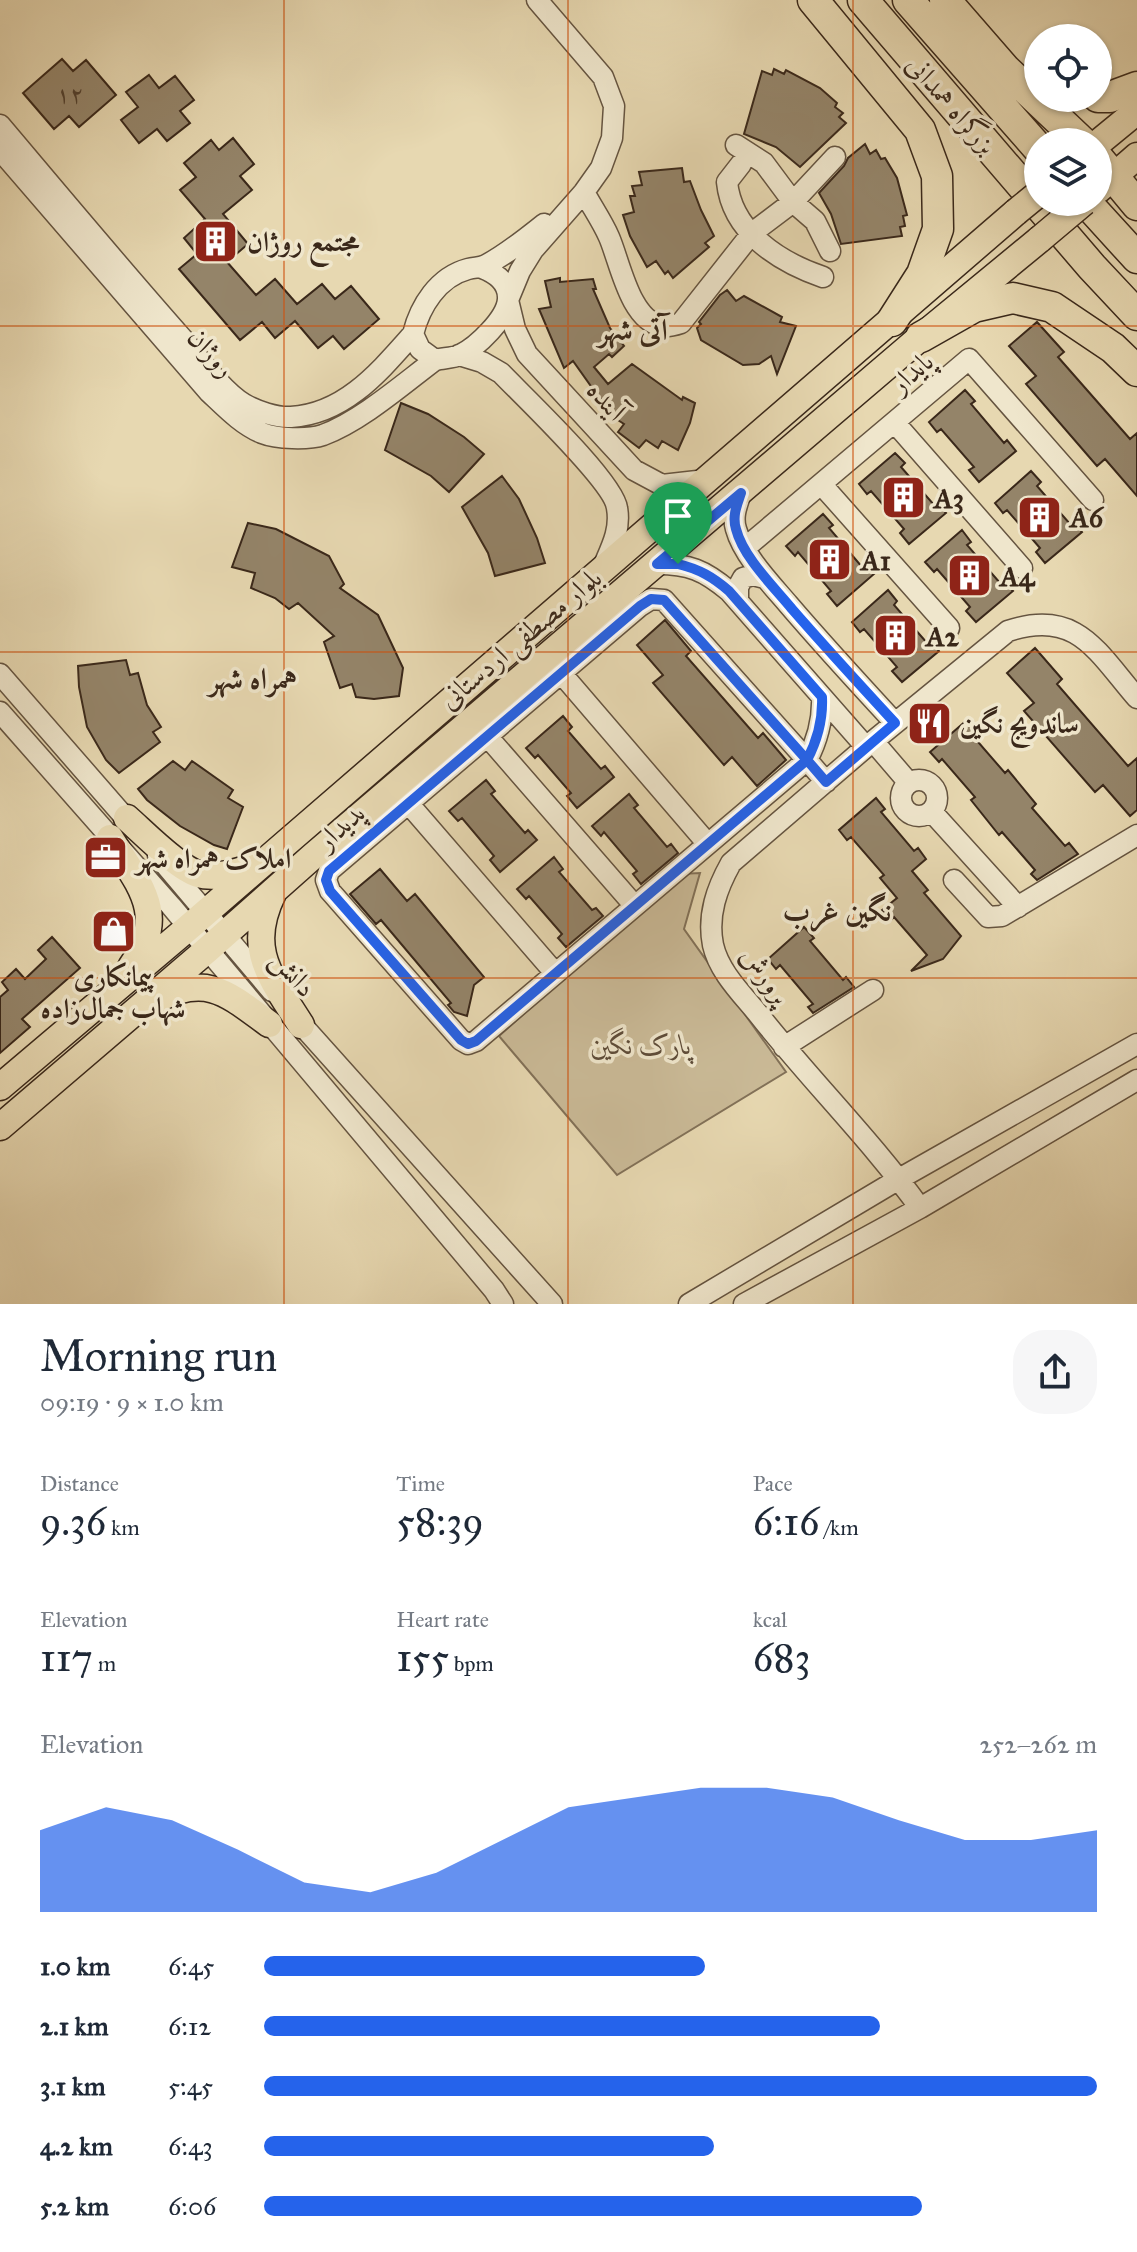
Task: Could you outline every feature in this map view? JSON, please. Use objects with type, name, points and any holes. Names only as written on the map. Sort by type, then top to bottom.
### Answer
[{"type":"highway","points":[[813,0],[920,130],[937,176],[938,229],[922,274],[892,321]]},
{"type":"highway","name":"بزرگراه همدانی","points":[[863,0],[1092,267],[1137,315]]},
{"type":"highway","name":"بزرگراه همدانی","points":[[908,0],[1024,132]]},
{"type":"highway","points":[[945,0],[1006,70],[1067,128]]},
{"type":"highway","points":[[1006,70],[1024,78]]},
{"type":"highway","points":[[1112,96],[1137,87]]},
{"type":"highway","points":[[1112,193],[1137,205]]},
{"type":"highway","points":[[1112,213],[1137,258]]},
{"type":"highway","points":[[921,337],[974,307],[1013,298],[1052,307],[1113,348],[1137,371]]},
{"type":"main road","points":[[1112,132],[1137,111]]},
{"type":"main road","name":"بلوار مصطفی اردستانی","points":[[1112,175],[1137,156]]},
{"type":"main road","name":"بلوار مصطفی اردستانی","points":[[0,1087],[1024,205]]},
{"type":"main road","name":"بلوار مصطفی اردستانی","points":[[0,1127],[313,856],[1065,216]]},
{"type":"main road","points":[[119,828],[200,875],[221,875],[262,863]]},
{"type":"main road","points":[[113,990],[147,943],[150,914],[119,828]]},
{"type":"main road","points":[[294,836],[291,846],[294,855],[304,858],[313,856]]},
{"type":"main road","points":[[275,889],[264,912],[260,932],[262,955],[272,979],[301,1025]]},
{"type":"main road","points":[[137,1010],[180,989],[203,987],[228,994],[269,1024]]},
{"type":"street","points":[[508,300],[505,285],[496,274],[482,268],[469,268],[452,276],[430,296],[419,312],[413,334],[420,349],[435,360],[459,355],[478,344],[497,325],[508,300],[520,271],[533,250],[601,168],[612,138],[614,106],[603,77],[537,0]]},
{"type":"street","name":"روژان","points":[[0,125],[167,333],[209,392],[235,416],[262,433],[286,438],[321,436],[351,421],[435,360]]},
{"type":"street","name":"روژان","points":[[0,150],[167,333],[244,404],[288,417],[322,412],[370,382],[413,334]]},
{"type":"street","points":[[823,277],[798,268],[758,242],[735,212],[727,182],[738,155],[764,163],[793,202],[815,221],[830,251]]},
{"type":"street","points":[[584,192],[608,235],[626,286],[638,309],[654,324],[666,327],[681,323],[752,233],[793,202],[835,157]]},
{"type":"street","points":[[482,268],[522,242],[584,192]]},
{"type":"street","name":"آینده","points":[[508,300],[515,329],[527,354],[634,470],[662,485],[706,480]]},
{"type":"street","points":[[459,355],[482,362],[501,373],[604,481],[617,506],[617,533],[602,568]]},
{"type":"street","name":"پایدار","points":[[745,548],[969,359],[1093,500]]},
{"type":"street","points":[[895,423],[1022,568]]},
{"type":"street","points":[[822,485],[949,628]]},
{"type":"street","points":[[741,493],[734,514],[736,530],[765,578],[895,723]]},
{"type":"street","points":[[657,564],[678,564],[697,569],[715,579],[738,600],[822,697],[909,783],[901,794],[902,806],[915,816],[932,812],[1018,907]]},
{"type":"street","points":[[738,600],[738,587],[743,578],[753,575],[765,578]]},
{"type":"street","name":"پدیدار","points":[[807,760],[664,600],[651,599],[329,871],[326,880],[330,891],[461,1040],[468,1044],[476,1041],[807,760],[819,732],[823,714],[822,697]]},
{"type":"street","name":"پرورش","points":[[920,1208],[899,1179],[784,1047],[720,965],[713,943],[712,914],[718,886],[731,863],[1008,631],[1028,624],[1053,625],[1075,632],[1094,648],[1137,698]]},
{"type":"street","points":[[807,678],[827,676],[833,668],[834,657]]},
{"type":"street","points":[[561,673],[707,843]]},
{"type":"street","name":"دانش","points":[[0,674],[119,828],[215,942],[269,1024],[503,1304]]},
{"type":"street","name":"دانش","points":[[0,712],[119,828]]},
{"type":"street","points":[[487,736],[634,905]]},
{"type":"street","points":[[807,760],[826,782]]},
{"type":"street","points":[[408,803],[555,973]]},
{"type":"street","points":[[954,880],[988,917],[1002,916],[1137,835]]},
{"type":"street","name":"دانش","points":[[215,942],[301,1025],[552,1304]]},
{"type":"street","points":[[784,1047],[873,990]]},
{"type":"street","points":[[689,1304],[899,1179],[1137,1044]]},
{"type":"street","points":[[744,1304],[920,1208],[1137,1080]]},
{"type":"green space","name":"پارک نگین","points":[[700,873],[684,929],[786,1072],[617,1175],[499,1036],[680,874]]},
{"type":"building","points":[[62,59],[73,71],[86,60],[116,95],[79,127],[69,116],[54,129],[23,93]]},
{"type":"building","points":[[774,69],[784,74],[786,70],[820,88],[837,103],[835,107],[843,113],[839,117],[846,123],[800,167],[776,147],[744,134],[762,71],[772,75]]},
{"type":"building","points":[[149,75],[159,88],[175,76],[194,100],[180,111],[190,123],[167,141],[157,129],[139,143],[121,120],[138,107],[126,92]]},
{"type":"building","name":"مجتمع روژان","points":[[233,138],[254,164],[240,176],[252,190],[223,214],[248,244],[227,262],[256,295],[275,279],[297,304],[322,284],[335,299],[351,286],[379,319],[344,349],[333,336],[318,348],[295,321],[275,338],[262,322],[240,340],[179,269],[197,254],[184,238],[205,219],[180,190],[196,177],[184,163],[211,140],[219,150]]},
{"type":"building","points":[[865,144],[870,154],[876,150],[881,159],[885,158],[897,178],[907,215],[903,216],[905,226],[900,227],[902,236],[841,244],[831,214],[819,193],[848,158]]},
{"type":"building","points":[[682,168],[684,182],[690,181],[714,236],[705,243],[709,247],[673,278],[668,271],[665,274],[656,261],[647,267],[630,236],[623,215],[634,212],[630,196],[635,196],[632,186],[642,185],[639,172]]},
{"type":"building","points":[[560,278],[560,282],[593,279],[596,289],[593,289],[610,328],[624,346],[594,367],[608,384],[632,364],[682,400],[683,397],[695,403],[678,450],[662,441],[658,448],[646,440],[639,448],[618,432],[624,424],[610,415],[613,409],[594,393],[573,361],[564,368],[539,309],[551,307],[545,281]]},
{"type":"building","points":[[727,290],[736,301],[744,296],[782,317],[780,322],[796,326],[777,374],[771,356],[759,364],[743,365],[701,340],[697,328],[701,324],[699,322]]},
{"type":"building","points":[[1037,322],[1064,352],[1058,357],[1130,439],[1137,433],[1137,496],[1105,459],[1097,466],[1026,384],[1036,376],[1009,346]]},
{"type":"building","points":[[965,390],[975,401],[971,404],[1004,443],[1007,440],[1016,451],[979,482],[969,470],[974,467],[941,429],[937,432],[929,422]]},
{"type":"building","points":[[401,403],[428,414],[484,454],[449,492],[431,476],[385,450]]},
{"type":"building","name":"A3","points":[[895,453],[905,463],[901,467],[934,505],[937,503],[946,513],[909,544],[900,533],[904,529],[871,491],[867,494],[859,484]]},
{"type":"building","name":"A6","points":[[1031,471],[1041,482],[1037,486],[1070,524],[1073,521],[1082,532],[1045,563],[1036,552],[1040,548],[1007,510],[1003,513],[995,503]]},
{"type":"building","points":[[502,476],[519,499],[545,563],[495,576],[488,553],[462,507]]},
{"type":"building","name":"A1","points":[[823,514],[833,525],[829,528],[862,567],[865,564],[874,574],[837,606],[827,594],[831,591],[798,552],[795,556],[786,546]]},
{"type":"building","points":[[248,523],[276,529],[329,556],[344,584],[340,588],[378,615],[403,668],[399,696],[374,699],[356,697],[352,684],[340,688],[324,642],[334,636],[298,603],[289,609],[275,598],[251,588],[255,573],[232,567]]},
{"type":"building","name":"A4","points":[[962,530],[971,542],[967,545],[1000,583],[1004,581],[1013,591],[976,622],[966,611],[970,607],[937,569],[934,572],[925,562]]},
{"type":"building","name":"A2","points":[[888,590],[897,601],[894,605],[927,643],[930,640],[939,651],[902,682],[892,671],[897,667],[864,629],[860,632],[852,622]]},
{"type":"building","points":[[665,620],[691,651],[686,656],[758,738],[763,733],[786,760],[757,786],[732,757],[724,765],[653,683],[663,675],[637,645]]},
{"type":"building","points":[[1035,648],[1062,679],[1057,684],[1128,766],[1137,758],[1137,810],[1130,816],[1103,785],[1095,792],[1024,711],[1034,703],[1007,673]]},
{"type":"building","points":[[126,660],[130,675],[138,673],[147,705],[161,727],[153,732],[160,742],[119,773],[106,760],[87,727],[78,666]]},
{"type":"building","points":[[563,716],[572,727],[568,731],[601,769],[605,766],[614,777],[577,808],[567,796],[571,793],[538,755],[535,758],[526,748]]},
{"type":"building","points":[[967,720],[976,731],[972,735],[1005,773],[1008,770],[1036,804],[1032,808],[1065,846],[1069,843],[1078,854],[1037,880],[1031,874],[1035,870],[1002,832],[999,835],[971,800],[975,797],[942,759],[939,762],[930,752]]},
{"type":"building","points":[[173,761],[185,770],[192,761],[233,790],[228,798],[243,807],[227,849],[180,826],[138,789]]},
{"type":"building","points":[[486,780],[495,791],[491,794],[525,833],[528,830],[537,840],[500,872],[490,860],[494,856],[462,818],[458,821],[449,811]]},
{"type":"building","points":[[629,794],[638,805],[634,808],[667,847],[671,844],[678,853],[641,884],[633,874],[637,871],[604,832],[601,836],[592,826]]},
{"type":"building","points":[[876,798],[885,809],[881,812],[914,851],[918,848],[926,859],[912,871],[928,890],[924,893],[961,936],[943,959],[911,971],[927,955],[894,917],[891,920],[882,910],[897,898],[880,878],[884,875],[851,837],[847,840],[839,830]]},
{"type":"building","points":[[554,857],[563,869],[559,872],[592,910],[596,908],[603,916],[566,947],[558,938],[562,934],[529,896],[526,899],[517,889]]},
{"type":"building","points":[[380,869],[407,901],[415,894],[484,977],[474,985],[467,1016],[454,1012],[448,1005],[451,1003],[381,920],[376,924],[350,894]]},
{"type":"building","points":[[804,927],[814,938],[810,941],[843,980],[846,977],[854,987],[813,1013],[808,1007],[813,1004],[780,965],[776,969],[768,959]]},
{"type":"building","points":[[52,937],[80,968],[22,1019],[30,1027],[0,1053],[0,997],[8,990],[2,982],[16,969],[25,979],[46,959],[38,950]]},
{"type":"place","name":"مجتمع روژان","points":[[216,241]]},
{"type":"place","name":"A3","points":[[903,498]]},
{"type":"place","name":"A6","points":[[1039,517]]},
{"type":"place","name":"A1","points":[[830,560]]},
{"type":"place","name":"A4","points":[[969,576]]},
{"type":"place","name":"A2","points":[[895,636]]},
{"type":"place","name":"ساندویج نگین","points":[[929,723]]},
{"type":"place","name":"املاک همراه شهر","points":[[105,858]]},
{"type":"place","name":"پیمانکاری شهاب جمال‌زاده","points":[[113,932]]},
{"type":"district","name":"آتی شهر","points":[[633,330]]},
{"type":"district","name":"همراه شهر","points":[[253,679]]},
{"type":"district","name":"نگین غرب","points":[[837,911]]},
{"type":"route","points":[[678,564],[657,564],[741,493],[734,514],[736,530],[765,578],[895,723],[826,782],[807,760],[664,600],[651,599],[640,606],[329,871],[326,880],[330,891],[461,1040],[468,1044],[476,1041],[807,760],[814,746],[823,714],[822,697],[729,591],[697,569],[678,564]]}]
